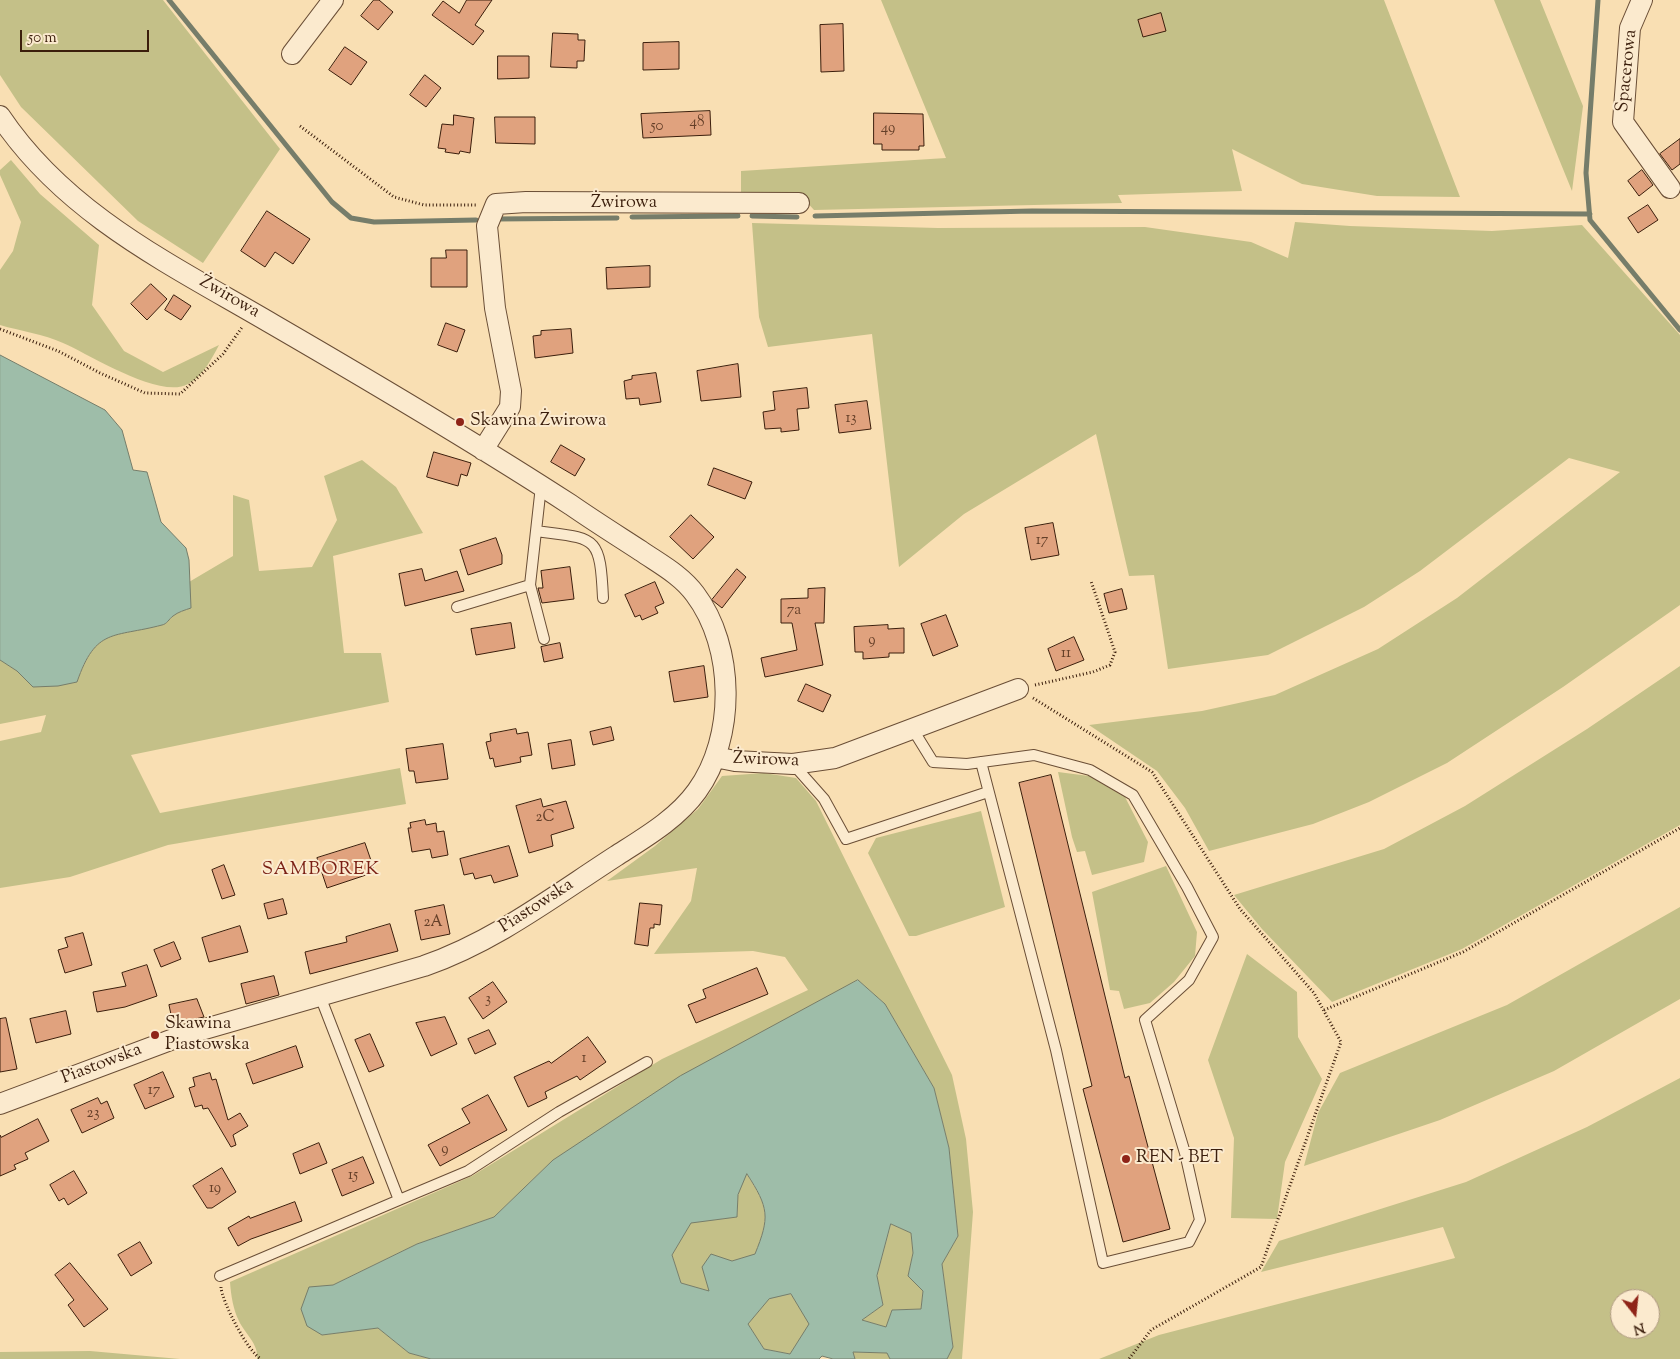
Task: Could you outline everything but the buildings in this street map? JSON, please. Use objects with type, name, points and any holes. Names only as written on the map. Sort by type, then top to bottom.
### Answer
[{"type":"street","points":[[292,54],[333,0]]},
{"type":"street","name":"Spacerowa","points":[[1642,0],[1630,28],[1623,122],[1670,188]]},
{"type":"street","name":"Żwirowa","points":[[0,116],[52,179],[110,228],[483,450],[679,577],[705,608],[719,648],[725,688],[720,736],[715,757],[735,761],[793,764],[835,758],[1018,689]]},
{"type":"street","name":"Żwirowa","points":[[496,204],[526,202],[799,203]]},
{"type":"street","points":[[483,450],[510,407],[511,391],[495,308],[487,226],[496,204]]},
{"type":"street","name":"Piastowska","points":[[0,1104],[184,1035],[454,956],[485,940],[644,838],[667,821],[698,790],[715,757]]},
{"type":"lane","points":[[541,486],[530,586],[544,639]]},
{"type":"lane","points":[[536,531],[585,538],[593,543],[600,559],[603,598]]},
{"type":"lane","points":[[457,607],[530,586]]},
{"type":"lane","points":[[912,728],[933,762],[967,764],[981,762],[1034,755],[1090,770],[1133,795],[1187,887],[1213,937],[1189,980],[1145,1020],[1185,1153],[1200,1220],[1188,1242],[1103,1263],[1056,1050],[981,762]]},
{"type":"lane","points":[[793,764],[824,799],[846,839],[988,792]]},
{"type":"lane","points":[[320,996],[400,1200]]},
{"type":"lane","points":[[220,1276],[468,1171],[559,1112],[647,1062]]},
{"type":"path","points":[[300,126],[394,197],[424,205],[496,204]]},
{"type":"path","points":[[0,329],[58,350],[100,373],[146,393],[180,394],[223,354],[253,312]]},
{"type":"path","points":[[1018,689],[1093,672],[1110,665],[1115,652],[1091,581]]},
{"type":"path","points":[[1018,689],[1152,772],[1240,909],[1314,992],[1342,1042],[1262,1267],[1151,1330],[1129,1359]]},
{"type":"path","points":[[1324,1010],[1463,952],[1680,828]]},
{"type":"path","points":[[220,1276],[222,1296],[235,1324],[261,1359]]},
{"type":"shaded area","points":[[0,0],[163,0],[280,149],[203,263],[138,221],[21,107],[0,75]]},
{"type":"shaded area","points":[[881,0],[1384,0],[1460,197],[1377,196],[1302,184],[1232,149],[1242,191],[1118,195],[1122,203],[814,210],[805,200],[741,196],[741,171],[946,158]]},
{"type":"shaded area","points":[[1494,0],[1540,0],[1583,106],[1572,191]]},
{"type":"shaded area","points":[[11,160],[40,194],[99,245],[92,305],[124,351],[163,372],[219,345],[198,377],[188,384],[176,387],[160,386],[125,374],[56,340],[0,325],[0,270],[13,251],[21,222],[0,175],[0,170]]},
{"type":"shaded area","points":[[1295,222],[1492,231],[1582,225],[1680,335],[1680,605],[1563,687],[1447,763],[1369,802],[1313,824],[1209,851],[1185,808],[1157,771],[1089,725],[1202,711],[1275,695],[1378,649],[1457,598],[1620,472],[1569,458],[1420,571],[1364,607],[1268,655],[1168,669],[1154,575],[1129,576],[1096,434],[964,514],[899,567],[872,334],[768,347],[759,317],[752,223],[938,228],[1145,227],[1251,242],[1288,258]]},
{"type":"shaded area","points":[[0,355],[105,410],[122,430],[133,470],[147,472],[161,522],[186,548],[189,560],[191,608],[175,615],[167,623],[119,634],[99,643],[84,664],[77,682],[58,686],[33,687],[17,671],[0,660]]},
{"type":"shaded area","points":[[362,460],[396,487],[423,533],[333,556],[344,653],[381,653],[389,702],[131,755],[160,813],[400,768],[406,804],[168,845],[70,877],[0,888],[0,741],[41,732],[46,715],[0,724],[0,660],[17,671],[33,687],[77,682],[84,664],[92,651],[108,637],[167,623],[175,615],[191,608],[189,582],[233,556],[233,495],[249,500],[259,571],[312,567],[337,520],[324,476]]},
{"type":"shaded area","points":[[1680,666],[1680,825],[1462,949],[1332,1002],[1262,929],[1234,895],[1384,849],[1465,806],[1587,729]]},
{"type":"shaded area","points":[[1058,772],[1089,776],[1125,797],[1148,842],[1144,862],[1092,875],[1085,851],[1077,852],[1072,837]]},
{"type":"shaded area","points":[[764,773],[796,778],[816,801],[952,1075],[966,1139],[973,1212],[962,1359],[947,1359],[953,1346],[942,1264],[958,1236],[949,1148],[934,1088],[885,1004],[858,980],[553,1160],[494,1217],[417,1244],[333,1285],[322,1335],[378,1328],[409,1353],[431,1359],[257,1359],[254,1344],[235,1312],[230,1282],[472,1176],[662,1059],[808,990],[785,957],[753,951],[654,954],[691,901],[697,868],[607,881],[655,846],[698,809],[722,776]]},
{"type":"shaded area","points":[[981,811],[1005,907],[916,936],[909,936],[868,853],[876,838]]},
{"type":"shaded area","points":[[1166,866],[1197,932],[1195,956],[1174,982],[1150,1003],[1124,1009],[1119,991],[1110,990],[1092,892]]},
{"type":"shaded area","points":[[1680,907],[1680,999],[1554,1071],[1440,1120],[1304,1166],[1318,1113],[1340,1073],[1507,1005]]},
{"type":"shaded area","points":[[1247,954],[1297,992],[1298,1037],[1322,1079],[1285,1162],[1277,1219],[1231,1218],[1234,1138],[1208,1060]]},
{"type":"shaded area","points":[[858,980],[885,1004],[934,1088],[949,1148],[958,1236],[942,1264],[953,1347],[947,1359],[890,1359],[887,1353],[853,1352],[855,1359],[833,1359],[822,1356],[819,1359],[431,1359],[409,1353],[378,1328],[322,1335],[307,1326],[301,1309],[309,1287],[333,1285],[417,1244],[494,1217],[553,1160],[680,1076]],"holes":[[[747,1174],[760,1196],[765,1213],[763,1231],[755,1254],[732,1261],[711,1254],[702,1267],[709,1291],[681,1283],[672,1255],[691,1223],[737,1217],[738,1195]],[[891,1224],[911,1233],[913,1253],[908,1276],[923,1291],[921,1309],[892,1310],[886,1327],[862,1320],[883,1305],[877,1276]],[[791,1294],[809,1324],[790,1354],[764,1349],[748,1324],[769,1299]]]},
{"type":"shaded area","points":[[1680,1078],[1680,1359],[1099,1359],[1159,1335],[1455,1258],[1443,1227],[1261,1272],[1279,1241],[1466,1182],[1587,1127]]},
{"type":"shaded area","points":[[746,1173],[759,1195],[765,1212],[763,1231],[755,1255],[732,1261],[710,1292],[681,1283],[672,1255],[691,1222],[737,1217],[738,1195]]},
{"type":"shaded area","points":[[891,1224],[911,1233],[913,1253],[908,1276],[923,1291],[921,1309],[892,1310],[886,1327],[862,1320],[883,1305],[877,1276]]},
{"type":"shaded area","points":[[791,1294],[810,1324],[790,1354],[764,1349],[748,1324],[769,1298]]},
{"type":"shaded area","points":[[90,1351],[180,1359],[0,1359],[0,1352]]},
{"type":"shaded area","points":[[853,1352],[888,1353],[890,1359],[855,1359]]},
{"type":"waterway","points":[[169,0],[332,202],[351,218],[374,222],[476,220]]},
{"type":"waterway","points":[[1598,0],[1586,173],[1590,220],[1680,330]]},
{"type":"waterway","points":[[815,216],[1032,211],[1590,214]]},
{"type":"waterway","points":[[632,217],[738,216]]},
{"type":"waterway","points":[[752,216],[797,217]]},
{"type":"waterway","points":[[496,219],[617,218]]},
{"type":"place","name":"Skawina Żwirowa","points":[[460,422]]},
{"type":"place","name":"Skawina Piastowska","points":[[155,1035]]},
{"type":"place","name":"REN - BET","points":[[1126,1159]]},
{"type":"district","name":"SAMBOREK","points":[[321,871]]}]
